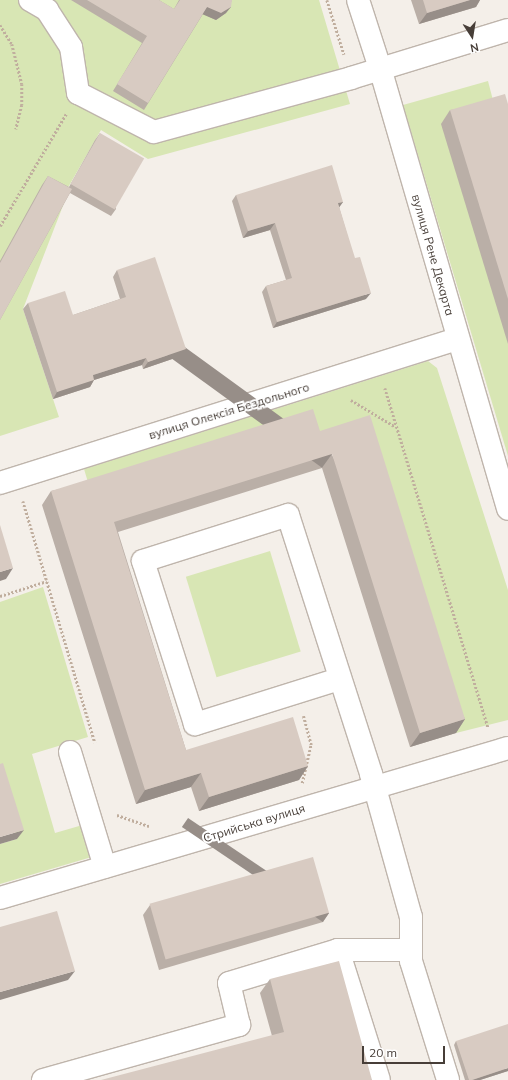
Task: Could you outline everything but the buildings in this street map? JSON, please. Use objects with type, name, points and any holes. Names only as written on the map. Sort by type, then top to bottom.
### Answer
[{"type":"street","points":[[30,0],[47,10],[71,47],[78,93],[154,132],[351,78],[508,30]]},
{"type":"street","name":"вулиця Рене Декарта","points":[[358,0],[380,68],[457,339],[508,510]]},
{"type":"street","name":"вулиця Олексія Бездольного","points":[[8,480],[457,339]]},
{"type":"street","points":[[339,679],[195,724],[143,561],[288,515],[374,787],[411,917],[411,961],[448,1080]]},
{"type":"street","name":"Стрийська вулиця","points":[[0,898],[508,748]]},
{"type":"street","points":[[70,752],[105,867]]},
{"type":"street","points":[[43,1080],[240,1024],[229,983],[338,950],[411,950]]},
{"type":"street","points":[[338,950],[379,1080]]},
{"type":"path","points":[[327,0],[351,78]]},
{"type":"path","points":[[0,25],[12,44],[22,84],[22,104],[16,129]]},
{"type":"path","points":[[0,226],[78,93]]},
{"type":"path","points":[[377,364],[489,730]]},
{"type":"path","points":[[321,382],[396,427]]},
{"type":"path","points":[[8,480],[47,580],[97,747]]},
{"type":"path","points":[[0,596],[47,580]]},
{"type":"path","points":[[301,712],[311,745],[301,788]]},
{"type":"path","points":[[115,808],[119,822]]},
{"type":"path","points":[[117,815],[150,827]]},
{"type":"green space","points":[[0,0],[319,0],[350,104],[148,159],[101,130],[66,191],[66,198],[23,309],[59,417],[0,436]]},
{"type":"green space","points":[[488,81],[495,108],[508,344],[508,456],[403,105]]},
{"type":"green space","points":[[428,361],[437,368],[508,590],[508,720],[456,733],[361,429],[90,489],[84,469]]},
{"type":"green space","points":[[270,551],[301,651],[217,677],[186,577]]},
{"type":"green space","points":[[43,587],[88,737],[32,754],[55,833],[86,824],[95,856],[0,884],[0,844],[17,839],[0,782],[0,602]]}]
